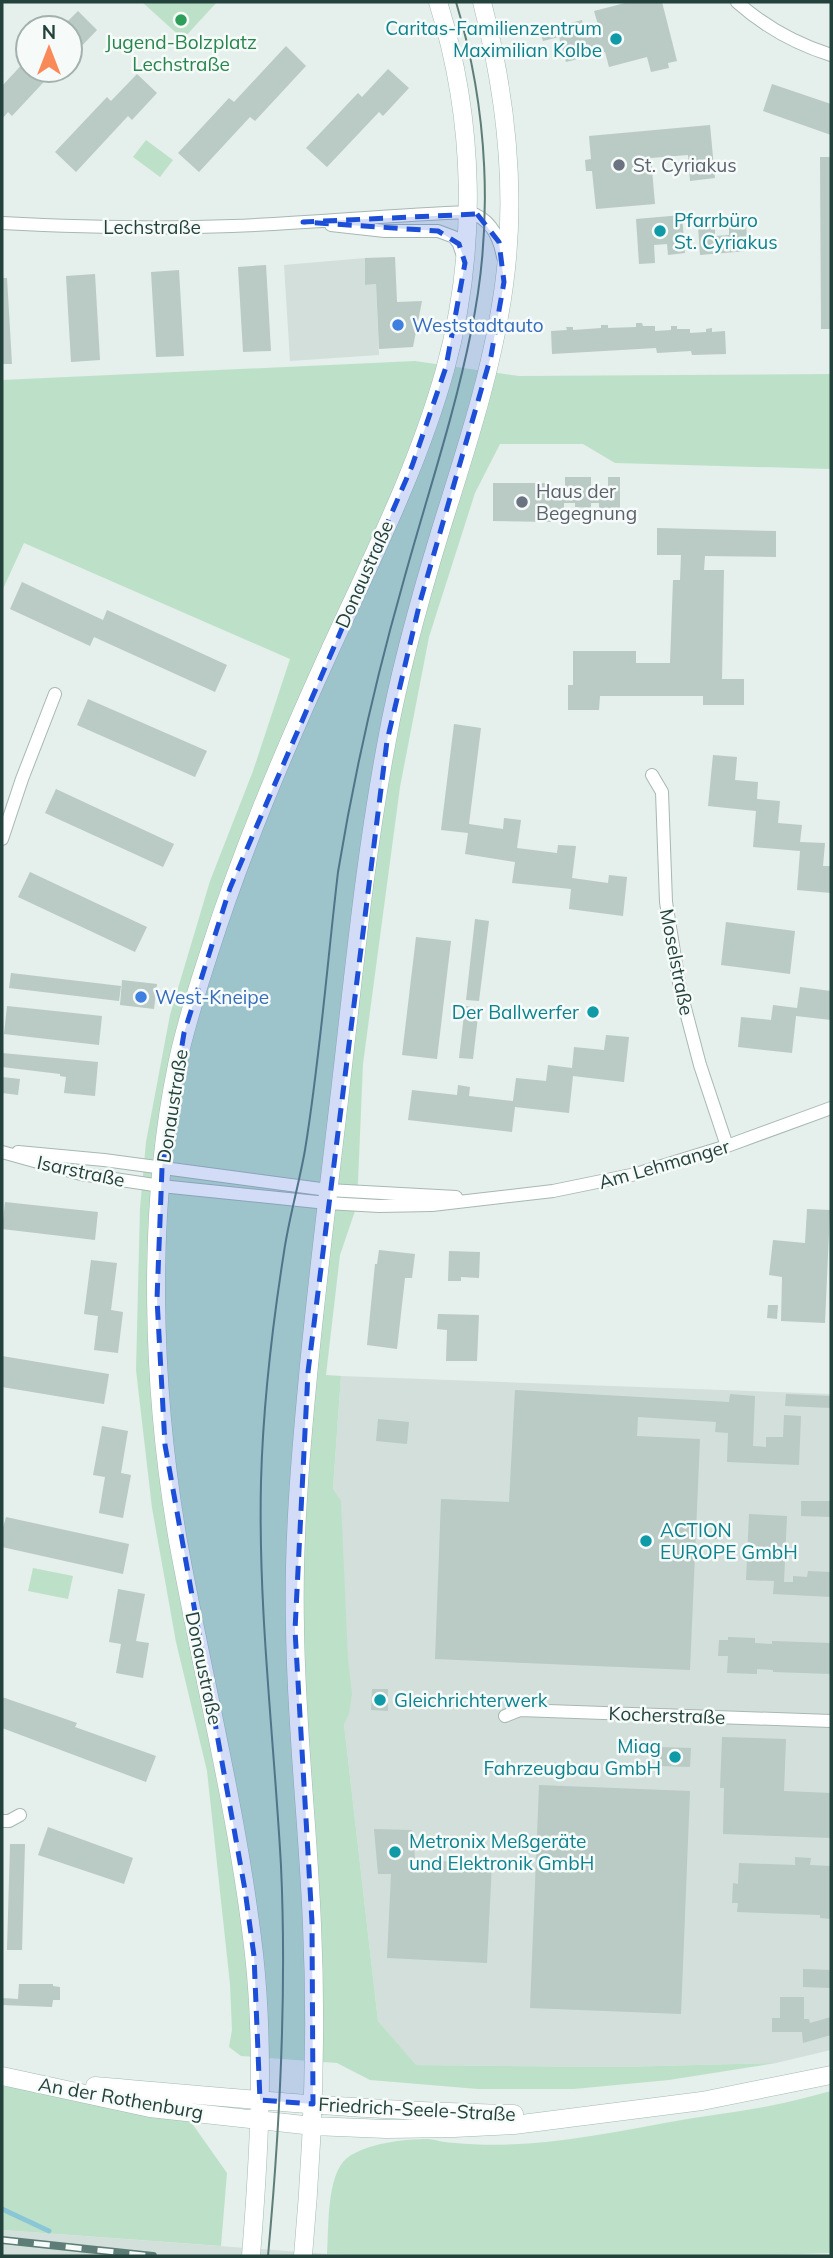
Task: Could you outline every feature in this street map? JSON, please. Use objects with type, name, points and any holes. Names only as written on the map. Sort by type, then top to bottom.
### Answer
[{"type":"main road","name":"Donaustraße","points":[[251,2254],[260,2100],[254,1956],[220,1746],[178,1538],[165,1445],[157,1335],[161,1177],[170,1106],[184,1033],[230,888],[275,775],[409,473],[446,367],[460,303],[468,212],[464,124],[451,47],[438,2]]},
{"type":"main road","points":[[303,2256],[313,2104],[312,1922],[297,1680],[295,1575],[300,1460],[371,831],[387,741],[414,625],[471,434],[491,356],[505,282],[510,188],[507,137],[499,73],[482,2]]},
{"type":"main road","name":"Friedrich-Seele-Straße","points":[[259,2121],[313,2126],[454,2128],[514,2125],[702,2101],[831,2075]]},
{"type":"main road","name":"An der Rothenburg","points":[[2,2076],[150,2108],[259,2121]]},
{"type":"main road","name":"An der Rothenburg","points":[[25,2081],[260,2100]]},
{"type":"main road","name":"Friedrich-Seele-Straße","points":[[260,2100],[456,2113],[574,2116]]},
{"type":"street","points":[[737,2],[775,30],[800,44],[831,55]]},
{"type":"street","name":"Lechstraße","points":[[2,223],[160,228],[468,212]]},
{"type":"street","points":[[468,212],[484,219],[495,231],[502,255],[505,282]]},
{"type":"street","name":"Lechstraße","points":[[303,222],[385,231],[447,233],[459,244],[465,263]]},
{"type":"street","points":[[2,839],[55,694]]},
{"type":"street","name":"Moselstraße","points":[[652,775],[662,792],[666,902],[680,989],[727,1146]]},
{"type":"street","name":"Am Lehmanger","points":[[328,1196],[379,1206],[432,1205],[595,1184],[727,1146],[831,1108]]},
{"type":"street","name":"Isarstraße","points":[[2,1151],[70,1156],[161,1177],[328,1196]]},
{"type":"street","name":"Kocherstraße","points":[[505,1716],[520,1710],[831,1721]]},
{"type":"street","points":[[2,1821],[9,1821],[20,1815]]},
{"type":"highlighted area","points":[[477,214],[499,242],[504,282],[491,356],[420,602],[387,741],[308,1372],[295,1630],[312,1922],[313,2104],[260,2100],[254,1956],[245,1890],[165,1445],[157,1299],[162,1168],[184,1033],[230,888],[412,466],[446,367],[465,263],[459,244],[438,231],[303,222]]},
{"type":"shaded area","points":[[365,258],[365,285],[376,284],[379,355],[290,361],[284,265]]},
{"type":"shaded area","points":[[341,1376],[831,1394],[831,2050],[776,2063],[617,2067],[415,2065],[378,2021],[344,1724],[333,1489]]},
{"type":"shaded area","points":[[2,2230],[327,2254],[373,2256],[2,2256]]},
{"type":"green space","name":"Jugend-Bolzplatz Lechstraße","points":[[142,2],[217,2],[183,39]]},
{"type":"green space","points":[[146,140],[173,160],[160,177],[133,157]]},
{"type":"green space","points":[[415,361],[519,376],[831,374],[831,469],[615,463],[583,444],[500,444],[475,493],[429,637],[400,787],[363,1064],[357,1205],[340,1255],[326,1375],[341,1376],[333,1489],[341,1501],[352,1694],[349,1714],[344,1724],[378,2021],[416,2065],[617,2067],[776,2063],[669,2080],[574,2089],[478,2089],[370,2080],[337,2063],[241,2056],[229,2047],[232,2030],[230,1984],[207,1771],[176,1642],[152,1508],[136,1370],[140,1208],[146,1142],[170,1015],[210,881],[253,771],[290,659],[24,543],[2,591],[2,380]]},
{"type":"green space","points":[[33,1568],[73,1576],[68,1599],[28,1591]]},
{"type":"green space","points":[[2,2086],[184,2112],[227,2173],[221,2246],[2,2230]]},
{"type":"green space","points":[[831,2091],[831,2253],[743,2256],[327,2254],[330,2203],[335,2177],[347,2158],[365,2149],[418,2139],[482,2145],[563,2140],[769,2106]]},
{"type":"building","name":"Caritas-Familienzentrum Maximilian Kolbe","points":[[629,2],[662,2],[677,61],[668,63],[669,68],[651,72],[647,57],[609,67],[605,52],[566,62],[559,37],[543,41],[540,31],[582,20],[585,32],[599,28],[594,11]]},
{"type":"building","points":[[84,17],[97,30],[84,43]]},
{"type":"building","points":[[286,46],[306,66],[255,121],[250,117],[199,172],[178,153],[229,98],[234,102]]},
{"type":"building","points":[[388,69],[409,88],[383,116],[379,112],[327,167],[306,148],[358,93],[362,97]]},
{"type":"building","points":[[14,73],[14,84],[42,84],[12,116],[8,112],[2,119],[2,86]]},
{"type":"building","points":[[137,74],[157,93],[132,120],[128,116],[76,172],[55,152],[107,97],[111,101]]},
{"type":"building","points":[[772,84],[831,104],[831,135],[763,111]]},
{"type":"building","name":"St. Cyriakus","points":[[710,125],[715,178],[690,181],[688,155],[651,158],[655,204],[596,209],[592,171],[586,171],[585,160],[591,159],[589,136]]},
{"type":"building","points":[[820,157],[831,157],[831,329],[821,329]]},
{"type":"building","name":"Pfarrbüro St. Cyriakus","points":[[682,215],[685,253],[668,255],[667,244],[654,245],[655,263],[639,264],[636,219]]},
{"type":"building","points":[[746,223],[748,251],[700,255],[698,226],[715,225],[715,236],[729,235],[729,225]]},
{"type":"building","name":"Weststadtauto","points":[[395,257],[397,302],[422,301],[413,347],[379,349],[376,284],[365,285],[365,258]]},
{"type":"building","points":[[266,265],[271,351],[243,352],[238,267]]},
{"type":"building","points":[[179,270],[184,356],[156,357],[151,272]]},
{"type":"building","points":[[95,274],[100,360],[71,362],[66,276]]},
{"type":"building","points":[[2,278],[7,278],[12,364],[2,364]]},
{"type":"building","points":[[636,323],[655,326],[655,331],[671,330],[671,326],[677,326],[677,329],[690,329],[690,333],[706,332],[706,329],[712,328],[712,332],[725,331],[726,354],[692,355],[691,351],[657,353],[656,348],[552,354],[551,331],[567,330],[566,327],[573,327],[573,330],[601,328],[601,325],[608,325],[608,328],[636,327]]},
{"type":"building","points":[[565,477],[591,477],[591,488],[608,488],[608,477],[620,477],[620,508],[599,508],[599,503],[591,503],[591,508],[564,503],[564,510],[551,509],[551,522],[493,521],[493,483],[551,483],[551,488],[565,489]]},
{"type":"building","points":[[657,528],[776,531],[776,557],[705,556],[704,570],[724,570],[722,679],[744,679],[744,705],[703,705],[703,696],[600,696],[599,710],[568,710],[568,685],[573,685],[573,651],[636,651],[636,663],[670,663],[673,580],[680,580],[681,555],[657,555]]},
{"type":"building","points":[[22,582],[103,620],[107,610],[227,665],[215,692],[94,637],[90,646],[10,609]]},
{"type":"building","points":[[88,699],[207,751],[195,777],[77,725]]},
{"type":"building","points":[[454,724],[481,728],[469,824],[503,829],[504,818],[521,820],[517,848],[557,853],[558,845],[576,846],[572,878],[608,883],[609,875],[627,877],[623,916],[569,909],[571,889],[512,883],[515,862],[465,854],[468,833],[441,830]]},
{"type":"building","points":[[713,755],[737,757],[735,780],[758,782],[757,799],[780,801],[778,823],[802,825],[800,842],[825,843],[823,866],[831,866],[831,893],[797,890],[800,851],[753,847],[756,811],[708,806]]},
{"type":"building","points":[[56,789],[174,844],[163,867],[45,813]]},
{"type":"building","points":[[30,872],[147,927],[135,952],[18,897]]},
{"type":"building","points":[[475,919],[489,921],[479,1001],[466,1000]]},
{"type":"building","points":[[726,922],[795,931],[790,974],[721,965]]},
{"type":"building","points":[[416,937],[451,941],[437,1059],[402,1055]]},
{"type":"building","points":[[11,973],[121,986],[119,1001],[9,988]]},
{"type":"building","points":[[122,980],[157,984],[154,1009],[120,1005]]},
{"type":"building","points":[[800,987],[831,991],[831,1020],[796,1016],[792,1053],[738,1047],[741,1017],[771,1020],[773,1005],[797,1008]]},
{"type":"building","points":[[7,1006],[102,1016],[99,1045],[4,1034]]},
{"type":"building","points":[[465,1006],[479,1008],[473,1059],[459,1058]]},
{"type":"building","points":[[606,1035],[629,1037],[624,1082],[573,1076],[569,1113],[515,1107],[512,1132],[408,1120],[412,1090],[457,1095],[458,1085],[470,1087],[469,1096],[513,1101],[516,1078],[546,1081],[548,1065],[572,1068],[574,1047],[604,1050]]},
{"type":"building","points":[[2,1053],[98,1062],[95,1096],[64,1093],[66,1077],[60,1074],[2,1067]]},
{"type":"building","points":[[2,1077],[20,1079],[18,1095],[2,1093]]},
{"type":"building","points":[[5,1202],[98,1212],[95,1240],[2,1229]]},
{"type":"building","points":[[807,1209],[830,1210],[825,1323],[781,1321],[782,1277],[769,1275],[773,1240],[805,1243]]},
{"type":"building","points":[[379,1250],[415,1254],[412,1278],[405,1278],[397,1349],[367,1345],[375,1264]]},
{"type":"building","points":[[449,1251],[480,1252],[479,1278],[461,1277],[461,1281],[448,1281]]},
{"type":"building","points":[[91,1260],[117,1263],[111,1310],[123,1312],[118,1353],[94,1350],[98,1316],[84,1314]]},
{"type":"building","points":[[768,1305],[778,1305],[777,1319],[767,1318]]},
{"type":"building","points":[[438,1314],[479,1315],[477,1361],[446,1361],[447,1330],[437,1329]]},
{"type":"building","points":[[2,1356],[109,1374],[104,1404],[2,1387]]},
{"type":"building","points":[[515,1390],[729,1402],[730,1394],[755,1396],[753,1446],[766,1447],[766,1437],[783,1437],[784,1415],[801,1416],[799,1465],[727,1462],[728,1433],[715,1432],[716,1422],[638,1417],[637,1436],[700,1439],[690,1670],[435,1659],[441,1499],[509,1502]]},
{"type":"building","points":[[786,1394],[831,1396],[831,1408],[785,1406]]},
{"type":"building","points":[[378,1419],[409,1422],[407,1444],[376,1441]]},
{"type":"building","points":[[102,1426],[128,1431],[121,1473],[131,1475],[123,1518],[99,1513],[105,1477],[93,1475]]},
{"type":"building","points":[[801,1501],[831,1501],[831,1517],[801,1516]]},
{"type":"building","points":[[749,1514],[787,1516],[784,1582],[793,1582],[793,1576],[807,1577],[808,1571],[831,1572],[831,1597],[773,1594],[774,1581],[746,1580]]},
{"type":"building","points":[[6,1517],[129,1544],[123,1574],[2,1547],[2,1531]]},
{"type":"building","points":[[712,1527],[723,1528],[722,1539],[712,1539]]},
{"type":"building","points":[[118,1589],[145,1594],[136,1641],[149,1643],[143,1678],[116,1673],[121,1644],[109,1642]]},
{"type":"building","points":[[728,1637],[755,1638],[755,1643],[772,1644],[772,1641],[831,1643],[831,1674],[757,1669],[757,1674],[727,1673],[728,1656],[718,1656],[719,1640],[728,1640]]},
{"type":"building","name":"Gleichrichterwerk","points":[[372,1689],[388,1689],[388,1711],[371,1710]]},
{"type":"building","points":[[2,1697],[77,1723],[75,1727],[156,1756],[146,1782],[2,1728]]},
{"type":"building","points":[[722,1737],[786,1739],[784,1791],[831,1793],[831,1838],[723,1834],[724,1788],[720,1788]]},
{"type":"building","name":"Miag Fahrzeugbau GmbH","points":[[660,1747],[691,1748],[690,1767],[659,1766]]},
{"type":"building","points":[[539,1785],[690,1791],[681,2014],[530,2008]]},
{"type":"building","points":[[48,1827],[133,1858],[124,1884],[38,1855]]},
{"type":"building","points":[[374,1829],[412,1830],[413,1839],[417,1839],[417,1845],[414,1845],[415,1860],[492,1863],[487,1963],[387,1958],[391,1874],[378,1874]]},
{"type":"building","points":[[10,1844],[25,1844],[22,1950],[7,1950]]},
{"type":"building","points":[[795,1857],[811,1858],[810,1865],[831,1866],[831,1919],[820,1918],[820,1915],[737,1912],[738,1903],[732,1903],[733,1883],[738,1884],[739,1863],[795,1865]]},
{"type":"building","points":[[803,1969],[831,1970],[831,1988],[803,1987]]},
{"type":"building","points":[[19,1984],[53,1984],[60,1987],[60,2000],[53,2000],[52,2007],[2,2005],[2,1998],[18,1999]]},
{"type":"building","points":[[780,1997],[804,1997],[804,2019],[809,2019],[810,2023],[831,2017],[831,2035],[803,2043],[802,2032],[772,2032],[772,2018],[780,2018]]},
{"type":"waterway","points":[[2,2209],[49,2231]]},
{"type":"tram line","points":[[268,2256],[279,2110],[283,1915],[262,1578],[261,1482],[266,1395],[284,1252],[310,1115],[338,872],[351,799],[384,655],[456,395],[478,291],[485,208],[481,124],[467,42],[456,2]]},
{"type":"railway","points":[[2,2240],[153,2256]]},
{"type":"place","name":"Jugend-Bolzplatz Lechstraße","points":[[181,20]]},
{"type":"place","name":"Caritas-Familienzentrum Maximilian Kolbe","points":[[616,39]]},
{"type":"place","name":"St. Cyriakus","points":[[619,165]]},
{"type":"place","name":"Pfarrbüro St. Cyriakus","points":[[660,231]]},
{"type":"place","name":"Weststadtauto","points":[[398,325]]},
{"type":"place","name":"Haus der Begegnung","points":[[522,502]]},
{"type":"place","name":"West-Kneipe","points":[[141,997]]},
{"type":"place","name":"Der Ballwerfer","points":[[593,1012]]},
{"type":"place","name":"ACTION EUROPE GmbH","points":[[646,1541]]},
{"type":"place","name":"Gleichrichterwerk","points":[[380,1700]]},
{"type":"place","name":"Miag Fahrzeugbau GmbH","points":[[675,1757]]},
{"type":"place","name":"Metronix Meßgeräte und Elektronik GmbH","points":[[395,1852]]}]
